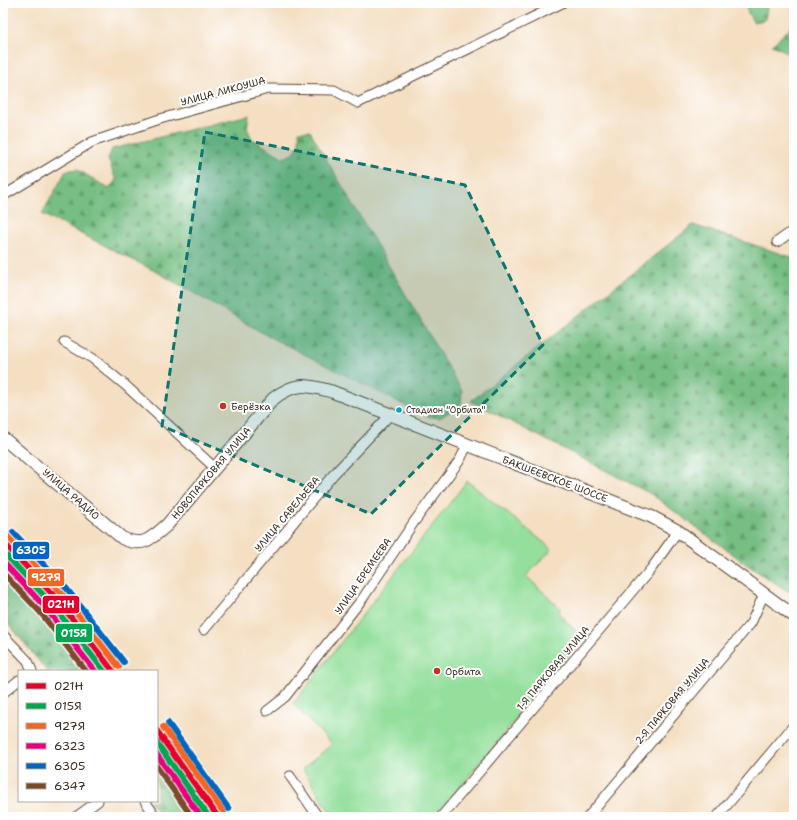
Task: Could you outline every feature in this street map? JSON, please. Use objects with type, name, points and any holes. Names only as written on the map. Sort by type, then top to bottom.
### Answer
[{"type":"street","name":"УЛИЦА ЛИКОУША","points":[[3,196],[92,142],[160,119],[268,89],[334,90],[358,103],[562,3]]},
{"type":"street","points":[[776,242],[794,230]]},
{"type":"street","points":[[64,342],[92,358],[125,385],[215,468]]},
{"type":"street","name":"БАКШЕЕВСКОЕ ШОССЕ","points":[[295,386],[305,385],[333,392],[652,517],[678,531],[794,616]]},
{"type":"street","name":"НОВОПАРКОВАЯ УЛИЦА","points":[[142,542],[152,539],[167,525],[273,399],[282,392],[295,386]]},
{"type":"street","name":"УЛИЦА САВЕЛЬЕВА","points":[[204,630],[333,475],[390,415]]},
{"type":"street","name":"УЛИЦА РАДИО","points":[[3,438],[122,538],[132,542],[142,542]]},
{"type":"street","name":"УЛИЦА ЕРЕМЕЕВА","points":[[267,711],[285,697],[363,598],[414,522],[460,460],[467,445]]},
{"type":"street","name":"1-Я ПАРКОВАЯ УЛИЦА","points":[[441,817],[651,569],[678,531]]},
{"type":"street","name":"2-Я ПАРКОВАЯ УЛИЦА","points":[[588,817],[751,623],[764,594]]},
{"type":"street","points":[[3,635],[28,661],[32,670]]},
{"type":"street","points":[[3,693],[18,681]]},
{"type":"street","points":[[717,817],[794,725]]},
{"type":"street","points":[[290,776],[318,817]]},
{"type":"street","points":[[76,817],[97,802]]},
{"type":"street","points":[[146,802],[156,817]]},
{"type":"highlighted area","points":[[205,132],[465,185],[543,345],[371,514],[162,426]]},
{"type":"green space","points":[[743,3],[768,3],[765,20],[753,22]]},
{"type":"green space","points":[[794,24],[794,57],[792,59],[783,50],[772,45]]},
{"type":"green space","points":[[249,115],[247,128],[252,139],[284,158],[292,154],[297,148],[299,131],[310,131],[462,391],[461,404],[440,418],[428,417],[266,335],[157,272],[42,214],[66,171],[77,169],[109,189],[116,180],[108,159],[112,149]]},
{"type":"green space","points":[[693,225],[794,258],[794,595],[753,569],[651,494],[471,401]]},
{"type":"green space","name":"Орбита","points":[[467,481],[552,549],[526,576],[560,608],[559,614],[583,638],[435,817],[333,817],[303,769],[332,744],[293,704]]},
{"type":"green space","points":[[3,578],[45,619],[85,670],[46,670],[3,617]]},
{"type":"green space","points":[[158,766],[194,817],[162,817],[150,802],[158,802]]},
{"type":"transit line","name":"6305","points":[[13,532],[67,589],[124,662]]},
{"type":"transit line","name":"927Я","points":[[8,537],[62,594],[119,667]]},
{"type":"transit line","name":"021Н","points":[[3,542],[56,598],[112,670]]},
{"type":"transit line","name":"015Я","points":[[3,552],[51,603],[103,670]]},
{"type":"transit line","name":"6323","points":[[3,562],[45,607],[94,670]]},
{"type":"transit line","name":"6347","points":[[3,573],[40,612],[85,670]]},
{"type":"transit line","name":"6305","points":[[168,723],[229,809]]},
{"type":"transit line","name":"927Я","points":[[163,727],[224,813]]},
{"type":"transit line","name":"021Н","points":[[158,732],[218,817]]},
{"type":"transit line","name":"015Я","points":[[158,744],[209,817]]},
{"type":"transit line","name":"6323","points":[[158,756],[201,817]]},
{"type":"transit line","name":"6347","points":[[158,768],[192,817]]},
{"type":"place","name":"Берёзка","points":[[223,406]]},
{"type":"place","name":"Стадион \"Орбита\"","points":[[399,410]]},
{"type":"place","name":"Орбита","points":[[437,671]]}]
